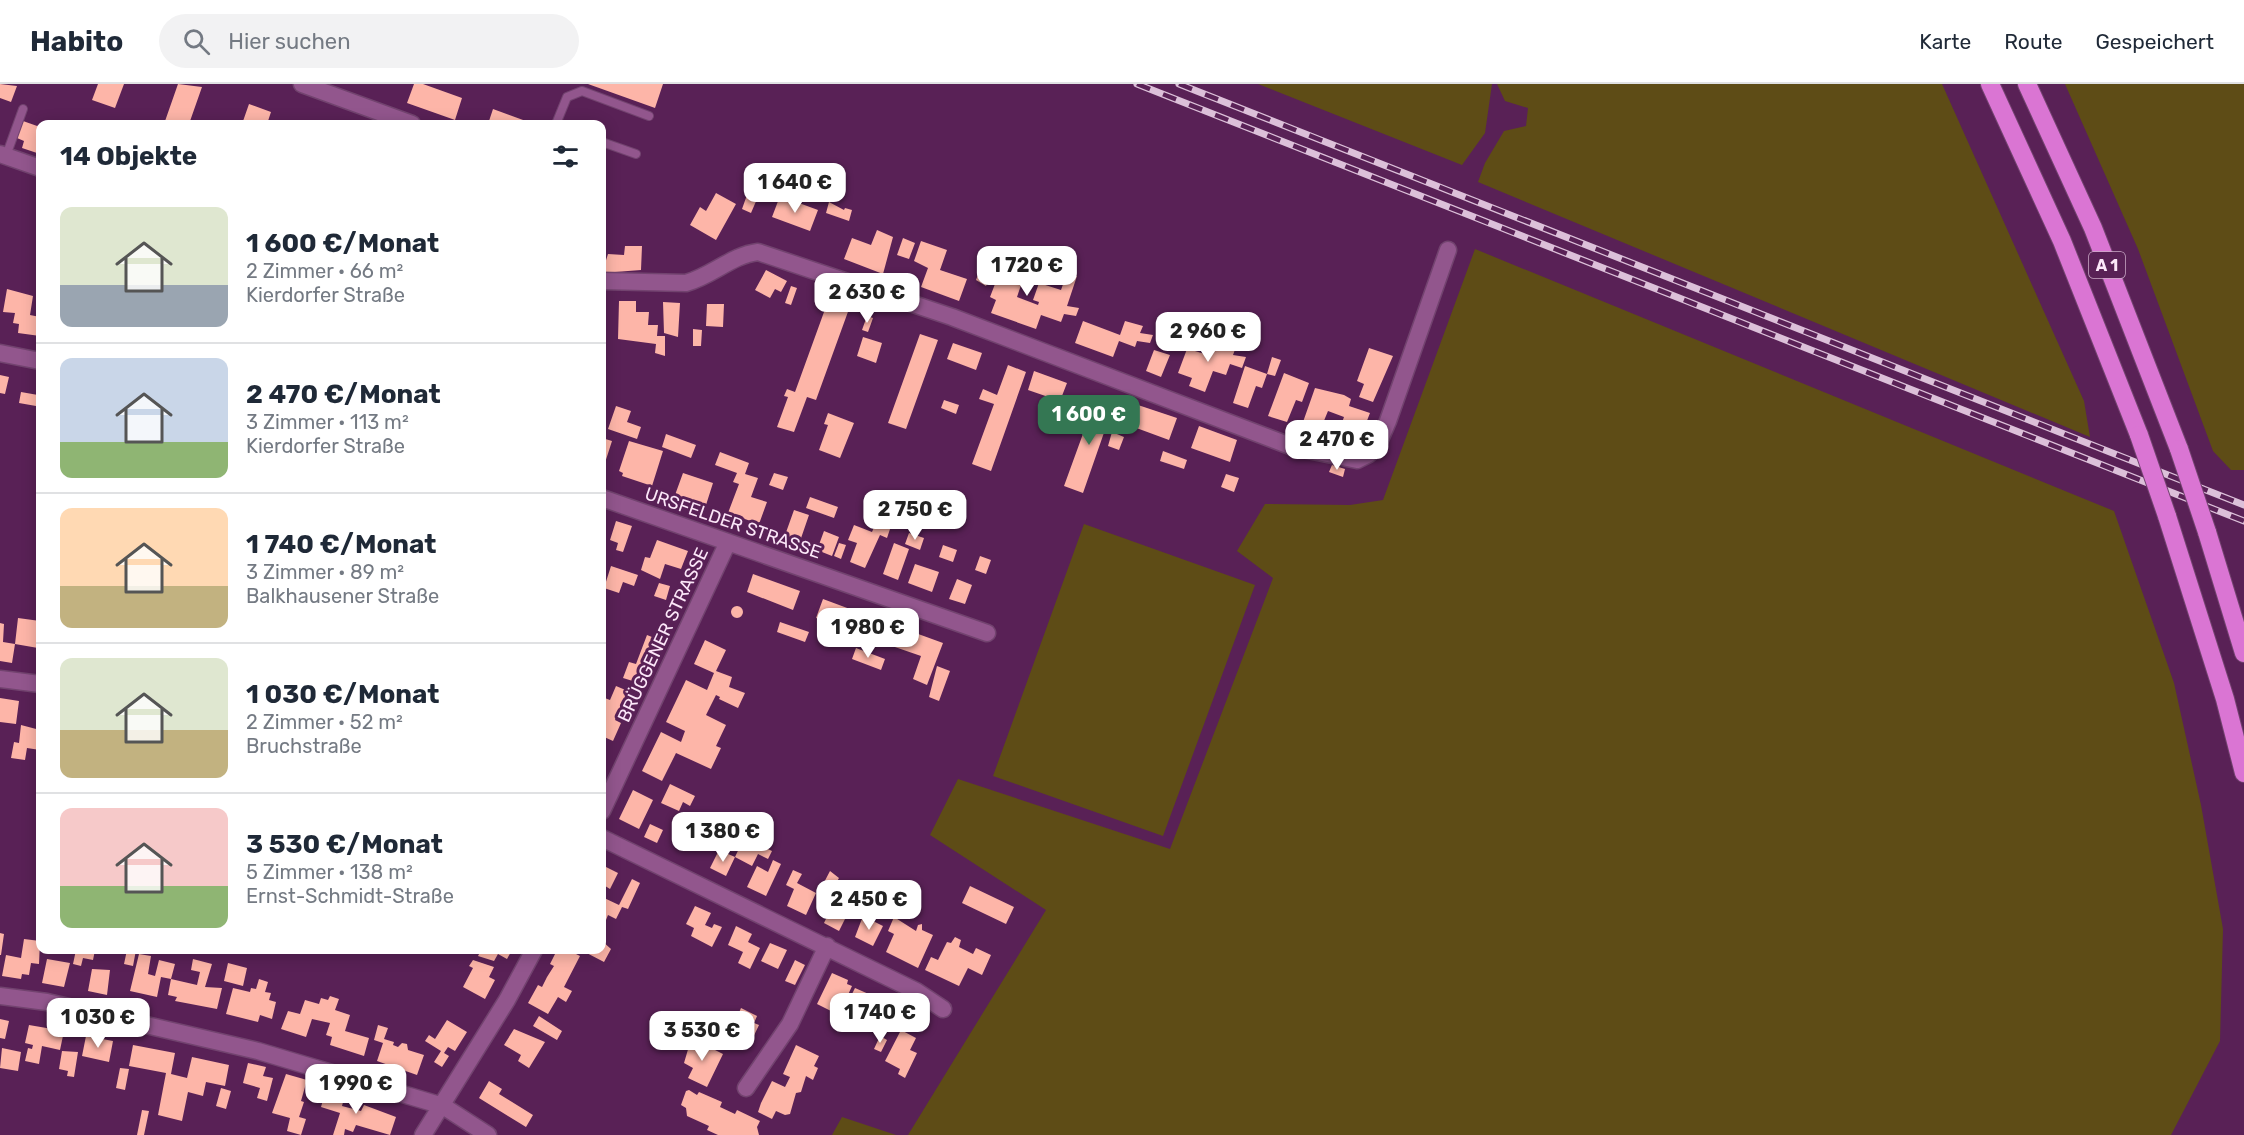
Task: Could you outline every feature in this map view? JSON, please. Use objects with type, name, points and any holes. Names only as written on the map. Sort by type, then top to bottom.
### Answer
[{"type":"highway","name":"A 1","points":[[1990,84],[2062,241],[2139,435],[2225,699],[2244,773]]},
{"type":"highway","name":"A 1","points":[[2026,84],[2093,228],[2179,449],[2244,653]]},
{"type":"street","points":[[302,84],[401,120]]},
{"type":"street","points":[[3,155],[36,167]]},
{"type":"street","points":[[606,281],[686,283],[698,280],[744,254],[759,252],[952,317],[1293,447],[1357,460],[1369,454],[1379,442],[1448,250]]},
{"type":"street","points":[[0,353],[36,360]]},
{"type":"street","name":"URSFELDER STRASSE","points":[[606,499],[987,633]]},
{"type":"street","name":"BRÜGGENER STRASSE","points":[[606,802],[728,542]]},
{"type":"street","points":[[0,679],[36,684]]},
{"type":"street","points":[[606,840],[827,946],[916,991],[943,1009]]},
{"type":"street","points":[[746,1088],[790,1024],[827,946]]},
{"type":"street","points":[[423,1135],[443,1106],[532,954]]},
{"type":"street","points":[[0,996],[46,1002],[258,1051],[443,1106],[488,1135]]},
{"type":"lane","points":[[558,120],[567,97],[582,92],[649,116]]},
{"type":"lane","points":[[3,155],[23,109]]},
{"type":"lane","points":[[606,143],[636,154]]},
{"type":"shaded area","points":[[1258,84],[1492,84],[1485,133],[1462,165]]},
{"type":"shaded area","points":[[1497,84],[1942,84],[2084,401],[2090,437],[1478,182],[1485,163],[1504,131],[1526,126],[1528,108],[1505,101]]},
{"type":"shaded area","points":[[2065,84],[2244,84],[2244,470],[2231,470],[2213,451],[2138,249]]},
{"type":"shaded area","points":[[1475,249],[2114,511],[2174,683],[2201,805],[2223,929],[2220,1041],[2171,1135],[908,1135],[1046,910],[930,835],[958,779],[1170,849],[1273,578],[1237,551],[1265,504],[1350,505],[1383,500]]},
{"type":"shaded area","points":[[1084,524],[1255,585],[1163,836],[993,776]]},
{"type":"shaded area","points":[[842,1117],[896,1135],[832,1135]]},
{"type":"building","points":[[0,84],[17,86],[11,102],[0,98]]},
{"type":"building","points":[[98,84],[124,84],[115,108],[92,100]]},
{"type":"building","points":[[178,84],[202,87],[190,120],[165,120]]},
{"type":"building","points":[[414,84],[423,84],[462,98],[455,120],[407,103]]},
{"type":"building","points":[[588,84],[663,84],[655,108]]},
{"type":"building","points":[[249,104],[271,112],[268,120],[243,120]]},
{"type":"building","points":[[493,109],[523,120],[489,120]]},
{"type":"building","points":[[23,121],[36,126],[36,153],[22,148],[24,141],[17,138]]},
{"type":"building","points":[[781,171],[792,177],[789,185],[777,182]]},
{"type":"building","points":[[716,193],[736,204],[716,240],[690,225],[700,207],[706,211]]},
{"type":"building","points":[[747,195],[757,199],[751,213],[742,209]]},
{"type":"building","points":[[780,196],[818,210],[810,231],[772,217]]},
{"type":"building","points":[[829,202],[844,210],[845,208],[852,210],[849,221],[826,213]]},
{"type":"building","points":[[877,230],[893,237],[883,274],[844,259],[852,238],[871,245]]},
{"type":"building","points":[[903,238],[915,243],[909,259],[897,255]]},
{"type":"building","points":[[921,241],[947,250],[940,270],[967,279],[959,301],[921,287],[928,268],[914,261]]},
{"type":"building","points":[[625,246],[642,246],[641,270],[606,273],[608,254],[624,255]]},
{"type":"building","points":[[998,253],[1009,257],[1005,269],[1022,276],[1017,297],[1038,305],[1039,302],[1033,300],[1039,283],[1061,290],[1067,273],[1077,276],[1067,306],[1079,308],[1076,316],[1064,314],[1061,322],[1041,315],[1036,329],[991,313],[996,300],[990,297],[995,284],[988,282],[986,286],[976,280],[979,272],[989,278]]},
{"type":"building","points":[[766,270],[787,281],[781,292],[775,289],[770,298],[755,290]]},
{"type":"building","points":[[791,286],[797,288],[791,305],[785,303]]},
{"type":"building","points":[[7,289],[33,296],[30,315],[36,316],[36,335],[18,333],[19,324],[13,323],[15,313],[3,312]]},
{"type":"building","points":[[619,301],[636,301],[636,312],[649,312],[648,325],[658,325],[657,336],[665,336],[665,356],[655,353],[656,344],[618,339]]},
{"type":"building","points":[[828,301],[849,309],[816,400],[807,397],[794,432],[777,427],[788,397],[784,396],[787,389],[795,392]]},
{"type":"building","points":[[663,302],[680,303],[678,337],[664,333]]},
{"type":"building","points":[[707,304],[724,304],[723,327],[706,326]]},
{"type":"building","points":[[867,316],[873,318],[868,332],[862,330]]},
{"type":"building","points":[[1083,321],[1120,335],[1125,321],[1143,326],[1140,333],[1153,335],[1150,343],[1137,341],[1135,347],[1119,341],[1113,357],[1075,343]]},
{"type":"building","points":[[693,329],[702,330],[701,346],[693,346]]},
{"type":"building","points":[[1193,333],[1201,336],[1195,351],[1208,355],[1212,345],[1227,350],[1230,341],[1237,344],[1233,355],[1246,357],[1242,368],[1230,364],[1226,375],[1213,371],[1205,392],[1189,386],[1192,378],[1178,373]]},
{"type":"building","points":[[920,334],[938,340],[906,429],[888,423]]},
{"type":"building","points":[[863,337],[882,343],[876,363],[857,356]]},
{"type":"building","points":[[953,343],[982,353],[976,370],[947,359]]},
{"type":"building","points":[[1369,348],[1393,356],[1373,402],[1359,397],[1364,384],[1357,381]]},
{"type":"building","points":[[1154,350],[1170,355],[1161,377],[1146,371]]},
{"type":"building","points":[[1272,357],[1281,360],[1275,376],[1267,374]]},
{"type":"building","points":[[1008,365],[1026,372],[991,471],[972,464],[994,404],[979,399],[983,389],[997,395]]},
{"type":"building","points":[[1245,366],[1267,374],[1262,388],[1256,386],[1248,408],[1233,403]]},
{"type":"building","points":[[1034,371],[1067,383],[1060,401],[1028,390]]},
{"type":"building","points":[[1284,373],[1309,383],[1302,402],[1296,400],[1287,422],[1268,416]]},
{"type":"building","points":[[0,375],[9,377],[5,394],[0,393]]},
{"type":"building","points":[[1315,388],[1344,395],[1351,399],[1349,406],[1370,413],[1359,441],[1338,434],[1344,417],[1328,411],[1321,428],[1303,422]]},
{"type":"building","points":[[21,392],[36,395],[36,406],[19,403]]},
{"type":"building","points":[[1096,398],[1114,404],[1083,493],[1064,486]]},
{"type":"building","points":[[944,400],[959,405],[956,414],[941,408]]},
{"type":"building","points":[[1138,405],[1177,418],[1169,440],[1131,426]]},
{"type":"building","points":[[616,406],[631,411],[627,422],[641,427],[637,439],[608,429]]},
{"type":"building","points":[[828,413],[854,423],[840,458],[819,450],[828,425],[824,424]]},
{"type":"building","points":[[1199,426],[1237,440],[1230,462],[1191,448]]},
{"type":"building","points":[[1112,432],[1124,437],[1119,450],[1108,446]]},
{"type":"building","points":[[666,434],[696,445],[691,458],[662,447]]},
{"type":"building","points":[[606,439],[612,441],[606,460]]},
{"type":"building","points":[[629,441],[663,451],[652,486],[622,476],[623,473],[619,471]]},
{"type":"building","points":[[1163,451],[1187,460],[1184,469],[1160,461]]},
{"type":"building","points":[[720,452],[749,463],[745,474],[758,478],[751,497],[767,502],[759,524],[728,513],[739,484],[733,482],[737,473],[715,465]]},
{"type":"building","points":[[1332,465],[1345,469],[1343,477],[1329,472]]},
{"type":"building","points":[[683,473],[713,483],[706,505],[675,495]]},
{"type":"building","points":[[774,473],[788,477],[783,490],[769,485]]},
{"type":"building","points":[[1226,474],[1239,478],[1234,492],[1221,487]]},
{"type":"building","points":[[810,497],[838,507],[834,518],[806,508]]},
{"type":"building","points":[[794,510],[809,515],[799,544],[784,538]]},
{"type":"building","points":[[877,520],[891,526],[887,538],[880,535],[865,568],[850,562],[857,543],[848,540],[854,525],[872,532]]},
{"type":"building","points":[[616,521],[632,526],[623,552],[616,550],[618,543],[610,540]]},
{"type":"building","points":[[824,531],[839,537],[832,556],[817,550]]},
{"type":"building","points":[[909,533],[924,538],[920,550],[905,544]]},
{"type":"building","points":[[657,540],[688,551],[681,569],[665,564],[660,579],[641,570],[645,557],[650,558]]},
{"type":"building","points":[[839,543],[846,545],[841,559],[834,556]]},
{"type":"building","points":[[894,543],[909,549],[898,580],[883,574]]},
{"type":"building","points":[[943,545],[957,550],[953,562],[939,557]]},
{"type":"building","points":[[980,556],[991,560],[986,574],[975,570]]},
{"type":"building","points":[[915,564],[939,572],[932,592],[908,583]]},
{"type":"building","points":[[611,566],[638,575],[634,586],[623,582],[619,593],[606,589]]},
{"type":"building","points":[[753,574],[800,591],[793,610],[747,592]]},
{"type":"building","points":[[957,579],[972,585],[965,604],[949,599]]},
{"type":"building","points":[[659,583],[670,586],[666,600],[654,596]]},
{"type":"building","points":[[823,599],[866,615],[859,633],[816,618]]},
{"type":"building","points":[[739,606],[742,607],[742,617],[735,618],[732,617],[731,610],[732,607]]},
{"type":"building","points":[[18,618],[36,620],[36,648],[15,644]]},
{"type":"building","points":[[780,622],[809,632],[805,642],[777,632]]},
{"type":"building","points":[[0,623],[4,624],[3,642],[15,644],[12,663],[0,661]]},
{"type":"building","points":[[899,627],[943,643],[927,685],[913,679],[921,656],[892,646]]},
{"type":"building","points":[[647,635],[662,641],[650,669],[642,666],[636,682],[623,678],[629,662],[636,664]]},
{"type":"building","points":[[705,640],[726,650],[716,671],[732,677],[729,687],[745,693],[738,708],[719,699],[720,697],[716,695],[706,715],[726,725],[716,746],[721,748],[711,769],[676,753],[662,781],[642,771],[661,732],[681,742],[685,731],[666,722],[686,680],[707,690],[714,673],[694,664]]},
{"type":"building","points":[[856,648],[885,659],[881,670],[852,659]]},
{"type":"building","points":[[937,666],[950,671],[939,701],[929,697]]},
{"type":"building","points":[[616,686],[635,694],[625,716],[618,713],[615,720],[621,723],[613,741],[606,738],[606,698],[610,700]]},
{"type":"building","points":[[0,698],[19,701],[16,724],[0,722]]},
{"type":"building","points":[[21,725],[36,729],[36,749],[27,748],[25,760],[11,758],[14,742],[19,743]]},
{"type":"building","points":[[670,784],[695,796],[690,806],[683,802],[679,811],[661,803]]},
{"type":"building","points":[[633,790],[653,800],[639,829],[619,819]]},
{"type":"building","points":[[650,824],[663,830],[657,843],[644,837]]},
{"type":"building","points":[[744,838],[772,851],[768,859],[758,854],[752,866],[735,857]]},
{"type":"building","points":[[719,850],[735,857],[726,876],[710,868]]},
{"type":"building","points":[[773,860],[781,864],[766,896],[747,887],[757,866],[768,872]]},
{"type":"building","points":[[606,867],[618,873],[610,889],[606,886]]},
{"type":"building","points":[[793,870],[802,874],[797,883],[816,893],[806,915],[787,906],[794,889],[786,885]]},
{"type":"building","points":[[830,871],[839,878],[832,900],[818,894]]},
{"type":"building","points":[[632,879],[640,883],[628,909],[622,907],[616,919],[608,915],[606,920],[606,899],[619,905]]},
{"type":"building","points":[[970,886],[1014,907],[1006,924],[962,903]]},
{"type":"building","points":[[860,887],[875,894],[867,911],[853,903],[839,931],[824,923],[840,890],[855,898]]},
{"type":"building","points":[[695,906],[711,913],[705,925],[712,928],[714,924],[722,927],[712,947],[691,936],[694,928],[686,924]]},
{"type":"building","points":[[863,916],[883,926],[873,946],[855,937]]},
{"type":"building","points":[[894,917],[916,931],[918,925],[922,924],[922,930],[933,935],[918,968],[886,952],[894,934],[888,931]]},
{"type":"building","points":[[736,926],[752,934],[748,942],[760,948],[750,969],[738,963],[743,952],[728,945]]},
{"type":"building","points":[[0,933],[4,934],[1,955],[0,955]]},
{"type":"building","points":[[955,937],[961,940],[959,947],[973,954],[976,948],[991,955],[982,975],[968,968],[959,986],[925,970],[931,957],[938,960],[947,942],[951,943]]},
{"type":"building","points":[[24,939],[36,940],[39,964],[31,963],[29,975],[22,974],[21,979],[2,976],[6,955],[21,958]]},
{"type":"building","points":[[770,943],[787,950],[778,969],[761,961]]},
{"type":"building","points":[[606,945],[611,949],[604,962],[589,954],[606,954]]},
{"type":"building","points":[[75,954],[94,954],[93,960],[83,958],[81,966],[73,964]]},
{"type":"building","points":[[126,954],[135,954],[133,966],[124,964]]},
{"type":"building","points":[[139,954],[151,956],[148,974],[155,976],[159,960],[175,964],[171,979],[161,977],[157,997],[130,991]]},
{"type":"building","points":[[479,954],[498,954],[494,961],[478,956]]},
{"type":"building","points":[[498,954],[510,954],[507,959]]},
{"type":"building","points":[[555,954],[580,956],[564,987],[572,991],[566,1002],[558,997],[548,1014],[528,1003],[538,985],[542,987],[554,966],[550,964]]},
{"type":"building","points":[[47,959],[70,963],[64,987],[42,983]]},
{"type":"building","points":[[193,959],[212,964],[205,987],[222,988],[217,1009],[175,1001],[177,997],[168,995],[171,979],[197,985],[200,972],[191,970]]},
{"type":"building","points":[[473,960],[494,967],[489,977],[495,980],[485,999],[463,987],[473,968],[469,966]]},
{"type":"building","points":[[795,960],[805,965],[795,985],[785,981]]},
{"type":"building","points":[[228,963],[247,968],[243,986],[224,981]]},
{"type":"building","points":[[92,969],[110,970],[107,995],[88,991]]},
{"type":"building","points":[[832,973],[848,980],[847,984],[852,986],[839,1015],[817,1004]]},
{"type":"building","points":[[259,979],[268,982],[265,992],[271,993],[269,1000],[276,1002],[272,1019],[260,1015],[258,1022],[226,1014],[233,988],[250,992],[251,988],[256,989]]},
{"type":"building","points":[[855,988],[871,995],[860,1016],[845,1008]]},
{"type":"building","points":[[330,996],[339,999],[335,1010],[350,1015],[345,1031],[369,1038],[364,1056],[330,1045],[332,1037],[326,1035],[330,1023],[312,1019],[306,1037],[281,1029],[288,1011],[300,1014],[305,1000],[319,1004],[321,998],[328,1000]]},
{"type":"building","points":[[877,1005],[892,1012],[882,1032],[867,1025]]},
{"type":"building","points":[[741,1008],[757,1016],[754,1023],[759,1025],[748,1048],[727,1038],[730,1033],[724,1025],[734,1013],[738,1015]]},
{"type":"building","points":[[539,1016],[562,1031],[557,1040],[533,1026]]},
{"type":"building","points":[[0,1019],[9,1021],[5,1039],[0,1038]]},
{"type":"building","points":[[447,1020],[467,1032],[455,1051],[448,1047],[444,1053],[449,1056],[442,1067],[434,1062],[441,1051],[425,1041],[429,1035],[435,1039]]},
{"type":"building","points":[[29,1025],[64,1031],[60,1050],[42,1046],[39,1064],[25,1061],[28,1048],[32,1049],[33,1045],[25,1043]]},
{"type":"building","points":[[378,1025],[388,1028],[384,1039],[394,1042],[393,1045],[398,1047],[402,1043],[407,1044],[408,1050],[424,1055],[417,1075],[377,1061],[383,1043],[374,1040]]},
{"type":"building","points":[[514,1029],[545,1042],[529,1068],[518,1061],[521,1055],[504,1045]]},
{"type":"building","points":[[901,1030],[916,1038],[910,1050],[917,1053],[905,1078],[898,1074],[900,1069],[885,1061]]},
{"type":"building","points":[[86,1036],[113,1041],[109,1062],[82,1056]]},
{"type":"building","points":[[880,1036],[887,1040],[881,1052],[874,1049]]},
{"type":"building","points":[[695,1040],[723,1054],[707,1087],[688,1078],[693,1068],[684,1063],[689,1046]]},
{"type":"building","points":[[133,1045],[175,1053],[171,1074],[187,1078],[192,1057],[229,1065],[225,1086],[206,1082],[203,1096],[188,1092],[182,1121],[158,1115],[166,1073],[129,1066]]},
{"type":"building","points":[[796,1045],[819,1056],[814,1066],[818,1068],[813,1080],[806,1076],[801,1092],[796,1093],[790,1114],[785,1115],[776,1111],[772,1119],[758,1112],[772,1081],[785,1087],[790,1077],[783,1074]]},
{"type":"building","points":[[2,1048],[21,1052],[18,1071],[0,1068]]},
{"type":"building","points":[[62,1051],[78,1052],[74,1077],[67,1076],[68,1071],[59,1069]]},
{"type":"building","points":[[248,1063],[266,1067],[263,1076],[273,1078],[267,1101],[257,1098],[260,1088],[243,1083]]},
{"type":"building","points":[[120,1068],[129,1069],[125,1090],[116,1088]]},
{"type":"building","points":[[286,1074],[307,1080],[299,1117],[306,1119],[301,1135],[287,1131],[290,1118],[272,1113]]},
{"type":"building","points":[[489,1081],[502,1089],[499,1094],[533,1115],[526,1127],[479,1098]]},
{"type":"building","points":[[327,1086],[346,1091],[342,1106],[361,1111],[364,1105],[396,1117],[390,1135],[356,1125],[353,1132],[345,1129],[344,1135],[333,1135],[340,1113],[321,1107]]},
{"type":"building","points":[[221,1088],[231,1091],[226,1109],[216,1106]]},
{"type":"building","points":[[689,1090],[697,1095],[699,1092],[722,1102],[720,1107],[735,1114],[737,1110],[760,1121],[757,1127],[759,1135],[718,1135],[707,1130],[709,1126],[687,1116],[686,1108],[681,1105],[686,1091]]},
{"type":"building","points":[[142,1110],[149,1111],[144,1135],[137,1135]]},
{"type":"railway","points":[[1137,84],[2244,521]]},
{"type":"railway","points":[[1179,84],[2244,505]]}]
